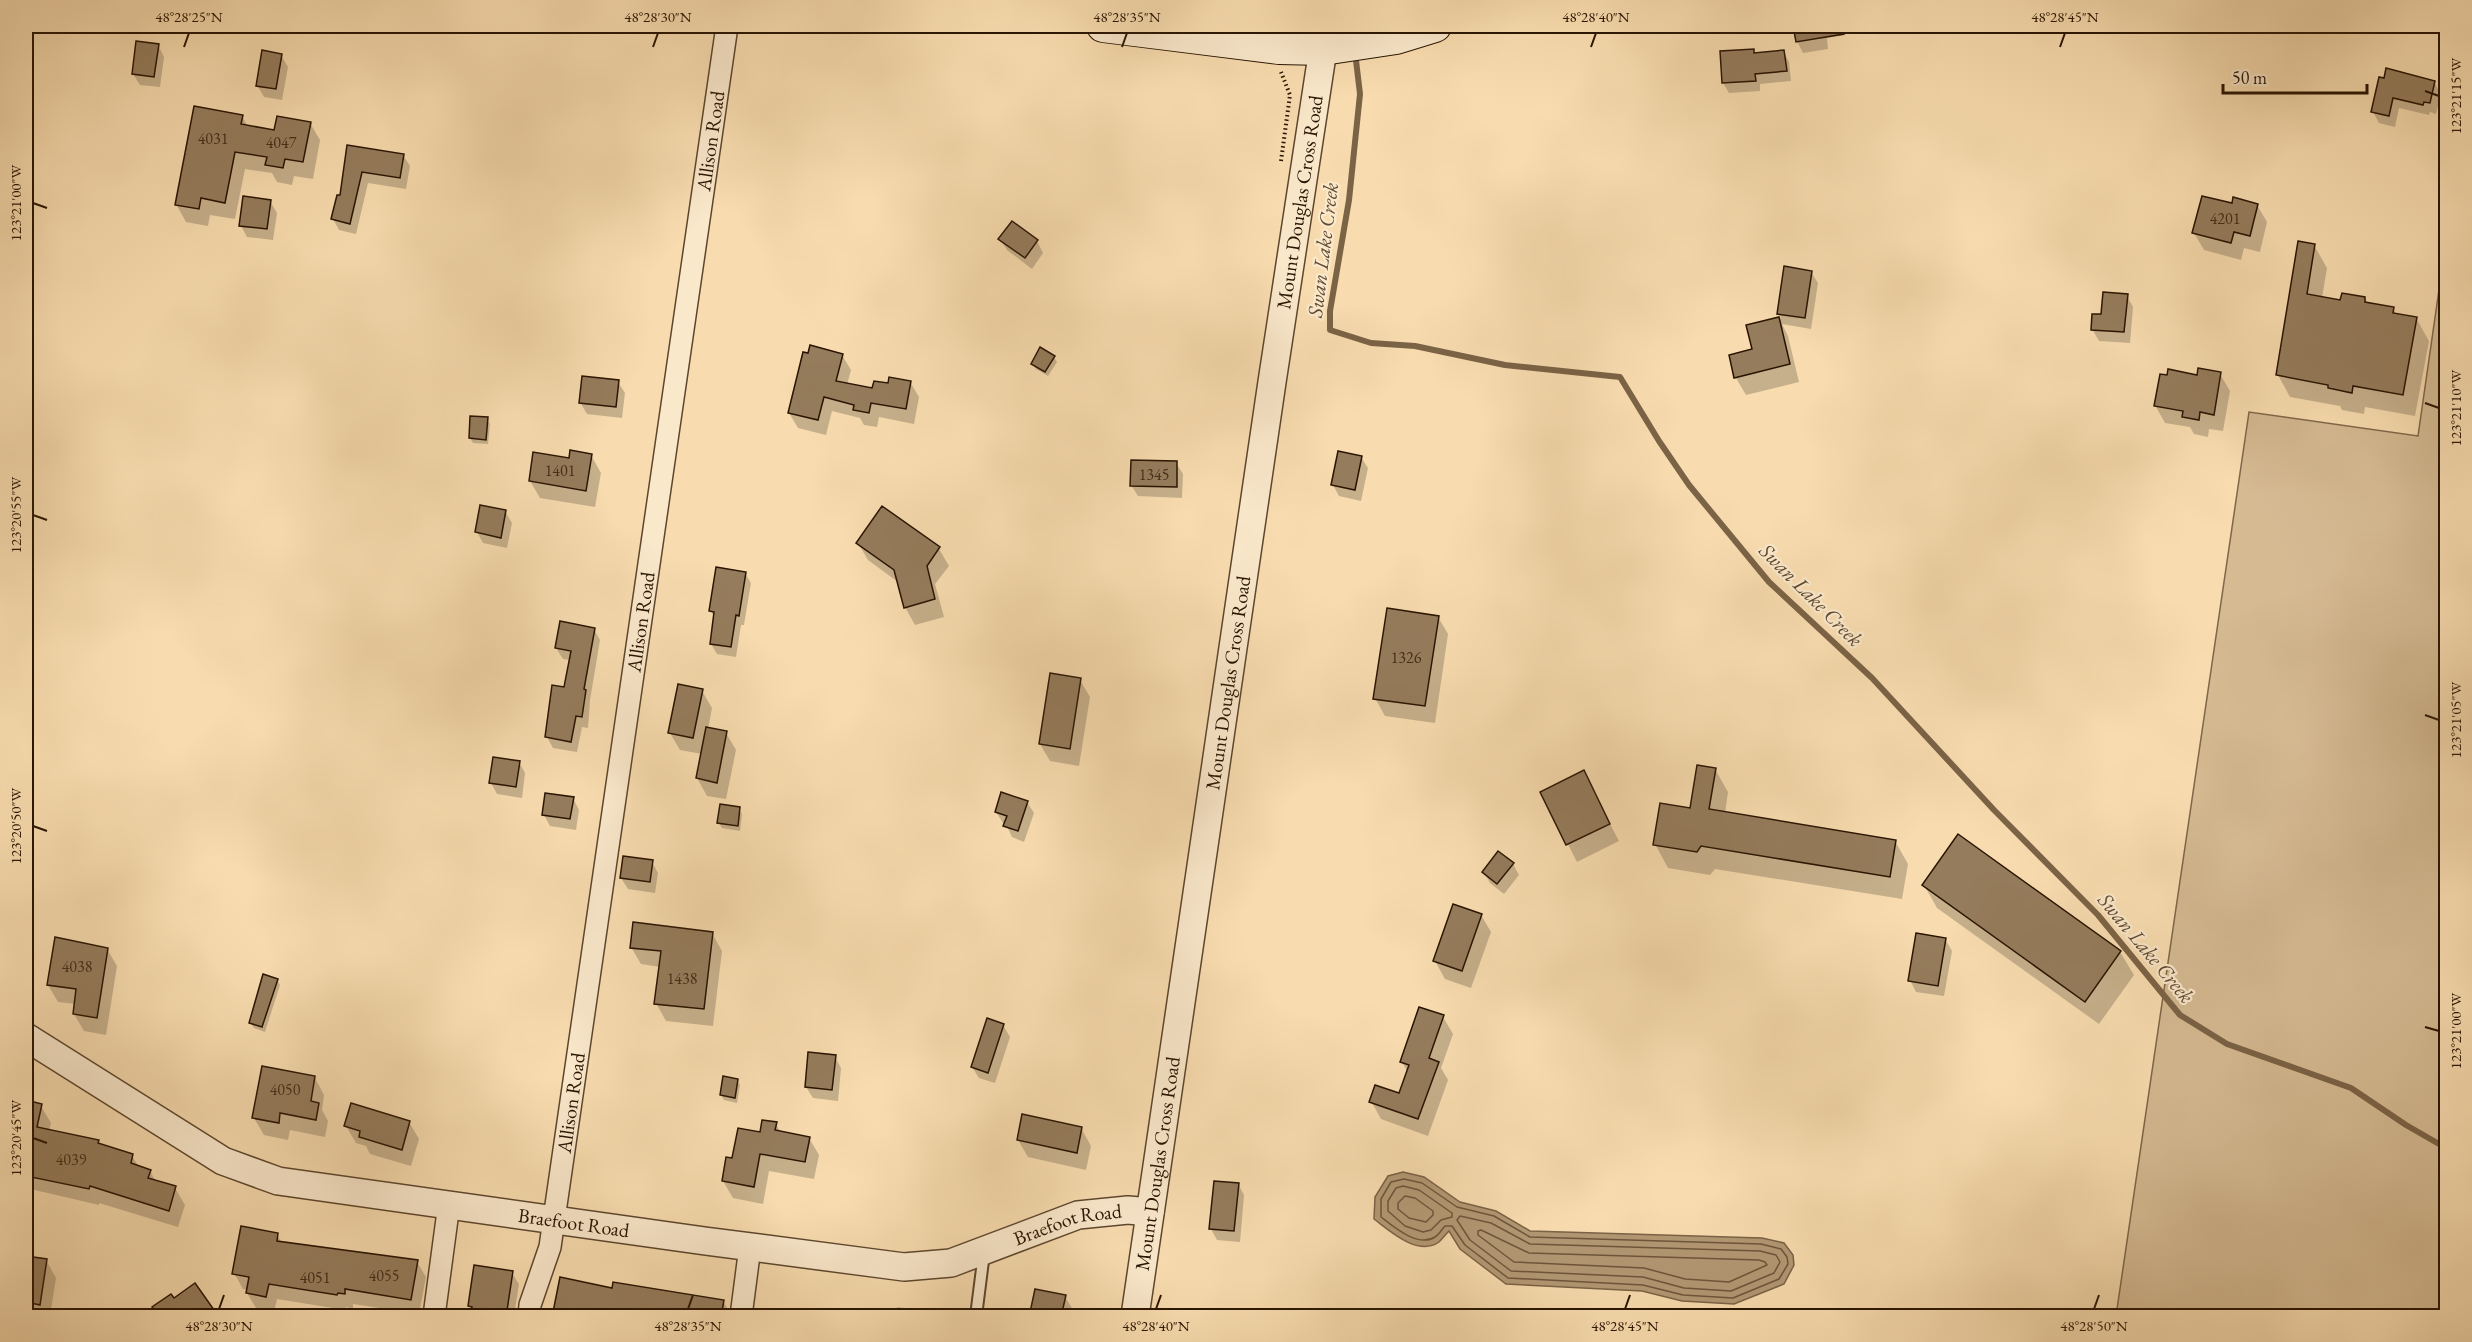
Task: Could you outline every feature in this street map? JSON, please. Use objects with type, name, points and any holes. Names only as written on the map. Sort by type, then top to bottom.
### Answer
[{"type":"main road","points":[[1102,26],[1279,48],[1323,49],[1396,38],[1435,26]]},
{"type":"street","name":"Allison Road","points":[[529,1317],[532,1298],[550,1247],[727,26]]},
{"type":"street","name":"Mount Douglas Cross Road","points":[[1135,1317],[1323,49]]},
{"type":"street","name":"Braefoot Road","points":[[26,1036],[223,1161],[242,1170],[278,1180],[904,1267],[951,1263],[1078,1215],[1128,1210],[1150,1212]]},
{"type":"street","points":[[434,1317],[449,1204]]},
{"type":"street","points":[[741,1317],[750,1247]]},
{"type":"lane","points":[[976,1317],[984,1249]]},
{"type":"shaded area","points":[[2446,241],[2446,1316],[2116,1316],[2249,412],[2418,436]]},
{"type":"water","points":[[1403,1172],[1424,1177],[1460,1202],[1496,1211],[1530,1231],[1762,1238],[1784,1243],[1793,1255],[1794,1265],[1784,1284],[1734,1304],[1682,1301],[1642,1291],[1506,1284],[1460,1249],[1449,1231],[1439,1242],[1431,1246],[1422,1246],[1396,1236],[1374,1219],[1375,1197],[1388,1176]]},
{"type":"building","points":[[1793,26],[1844,26],[1844,34],[1796,42]]},
{"type":"building","points":[[136,41],[159,44],[154,77],[132,74]]},
{"type":"building","points":[[1754,49],[1754,53],[1784,50],[1787,71],[1755,74],[1756,81],[1722,83],[1720,51]]},
{"type":"building","points":[[262,50],[282,54],[276,89],[256,86]]},
{"type":"building","points":[[2386,68],[2435,81],[2430,103],[2424,102],[2423,105],[2393,98],[2389,116],[2371,112],[2379,77],[2384,78]]},
{"type":"building","points":[[194,106],[243,115],[241,124],[274,130],[277,116],[311,122],[303,162],[285,159],[283,168],[265,165],[267,157],[235,152],[225,203],[201,198],[199,209],[175,205]]},
{"type":"building","points":[[347,145],[404,154],[400,178],[362,172],[350,224],[331,219],[337,195],[340,195]]},
{"type":"building","points":[[243,196],[271,200],[267,229],[239,226]]},
{"type":"building","points":[[2202,196],[2232,203],[2233,197],[2258,204],[2250,236],[2234,232],[2231,243],[2192,233]]},
{"type":"building","points":[[1012,221],[1038,240],[1025,258],[998,239]]},
{"type":"building","points":[[2298,241],[2315,244],[2307,294],[2340,300],[2342,293],[2365,297],[2365,302],[2394,307],[2393,313],[2417,317],[2403,395],[2353,386],[2352,393],[2328,388],[2328,385],[2276,375]]},
{"type":"building","points":[[1784,266],[1812,271],[1805,318],[1777,314]]},
{"type":"building","points":[[2103,292],[2128,294],[2124,332],[2091,330],[2092,314],[2101,314]]},
{"type":"building","points":[[1779,317],[1790,364],[1734,378],[1729,355],[1752,349],[1746,325]]},
{"type":"building","points":[[810,345],[843,354],[836,381],[872,388],[874,381],[888,383],[889,377],[911,381],[906,409],[871,403],[869,413],[853,410],[854,405],[824,397],[818,420],[788,413],[803,352],[808,353]]},
{"type":"building","points":[[1040,347],[1055,356],[1045,372],[1031,364]]},
{"type":"building","points":[[2198,368],[2221,372],[2214,415],[2200,412],[2199,420],[2182,417],[2183,411],[2154,406],[2160,374],[2167,375],[2168,369],[2197,375]]},
{"type":"building","points":[[582,376],[619,380],[616,407],[579,403]]},
{"type":"building","points":[[470,416],[488,417],[486,440],[469,438]]},
{"type":"building","points":[[570,450],[592,454],[586,491],[529,481],[533,452],[569,458]]},
{"type":"building","points":[[1338,451],[1362,456],[1355,490],[1331,485]]},
{"type":"building","points":[[1131,460],[1177,461],[1177,487],[1130,486]]},
{"type":"building","points":[[480,505],[506,510],[501,538],[475,532]]},
{"type":"building","points":[[882,506],[940,547],[927,566],[935,599],[904,608],[894,570],[856,543]]},
{"type":"building","points":[[716,567],[746,572],[731,647],[710,644],[714,612],[709,611]]},
{"type":"building","points":[[1387,608],[1439,616],[1425,706],[1373,699]]},
{"type":"building","points":[[560,621],[595,628],[584,689],[586,690],[582,717],[576,716],[571,742],[545,737],[552,685],[564,687],[571,651],[555,648]]},
{"type":"building","points":[[1050,673],[1081,678],[1070,749],[1039,744]]},
{"type":"building","points":[[678,684],[703,689],[693,738],[668,733]]},
{"type":"building","points":[[706,727],[727,731],[717,783],[696,778]]},
{"type":"building","points":[[493,757],[520,761],[516,787],[489,783]]},
{"type":"building","points":[[1697,765],[1716,768],[1709,809],[1896,840],[1890,877],[1701,846],[1697,852],[1653,845],[1660,803],[1690,808]]},
{"type":"building","points":[[1584,770],[1610,824],[1566,845],[1540,792]]},
{"type":"building","points":[[1001,792],[1028,801],[1018,831],[1003,826],[1007,816],[995,812]]},
{"type":"building","points":[[545,793],[574,797],[570,819],[542,815]]},
{"type":"building","points":[[720,804],[740,807],[738,826],[717,823]]},
{"type":"building","points":[[1958,834],[2121,951],[2085,1002],[1922,885]]},
{"type":"building","points":[[1498,851],[1514,863],[1497,884],[1482,872]]},
{"type":"building","points":[[623,856],[653,860],[650,882],[620,878]]},
{"type":"building","points":[[1453,904],[1482,914],[1462,971],[1433,961]]},
{"type":"building","points":[[633,922],[713,932],[704,1009],[654,1004],[661,951],[630,948]]},
{"type":"building","points":[[1916,933],[1946,938],[1938,986],[1908,981]]},
{"type":"building","points":[[55,937],[108,948],[97,1018],[73,1014],[76,989],[47,985]]},
{"type":"building","points":[[263,974],[278,979],[262,1027],[249,1023]]},
{"type":"building","points":[[1419,1007],[1444,1015],[1429,1058],[1439,1062],[1418,1119],[1369,1102],[1375,1085],[1399,1093],[1409,1065],[1400,1062]]},
{"type":"building","points":[[987,1018],[1004,1024],[988,1073],[971,1067]]},
{"type":"building","points":[[808,1052],[836,1055],[832,1090],[805,1087]]},
{"type":"building","points":[[262,1066],[315,1076],[311,1101],[319,1103],[316,1120],[280,1113],[279,1123],[252,1118]]},
{"type":"building","points":[[723,1076],[738,1079],[735,1098],[720,1095]]},
{"type":"building","points":[[26,1100],[42,1104],[37,1127],[99,1140],[98,1143],[133,1154],[131,1163],[151,1170],[148,1178],[176,1186],[169,1211],[90,1186],[89,1189],[26,1176]]},
{"type":"building","points":[[351,1103],[410,1121],[402,1150],[359,1137],[360,1131],[344,1126]]},
{"type":"building","points":[[1022,1114],[1082,1127],[1077,1153],[1017,1140]]},
{"type":"building","points":[[762,1120],[777,1122],[775,1130],[810,1137],[805,1162],[760,1154],[754,1187],[722,1181],[726,1157],[732,1158],[738,1128],[760,1132]]},
{"type":"building","points":[[1214,1181],[1239,1183],[1234,1231],[1209,1229]]},
{"type":"building","points":[[241,1226],[278,1233],[277,1241],[418,1260],[411,1300],[345,1289],[345,1294],[338,1293],[337,1295],[269,1284],[266,1297],[246,1293],[249,1277],[232,1274]]},
{"type":"building","points":[[26,1256],[47,1259],[40,1305],[26,1302]]},
{"type":"building","points":[[474,1265],[513,1271],[506,1317],[469,1317],[472,1307],[468,1306]]},
{"type":"building","points":[[560,1277],[612,1288],[613,1282],[724,1300],[721,1317],[552,1317]]},
{"type":"building","points":[[195,1283],[219,1317],[159,1317],[152,1307],[171,1294],[174,1298]]},
{"type":"building","points":[[1035,1289],[1066,1295],[1061,1317],[1029,1317]]},
{"type":"waterway","name":"Swan Lake Creek","points":[[1355,52],[1360,94],[1349,200],[1330,311],[1330,330],[1371,343],[1415,346],[1505,365],[1620,377],[1689,485],[1769,582],[1872,678],[1994,810],[2098,915],[2180,1015],[2227,1044],[2351,1088],[2406,1125],[2446,1148]]}]
